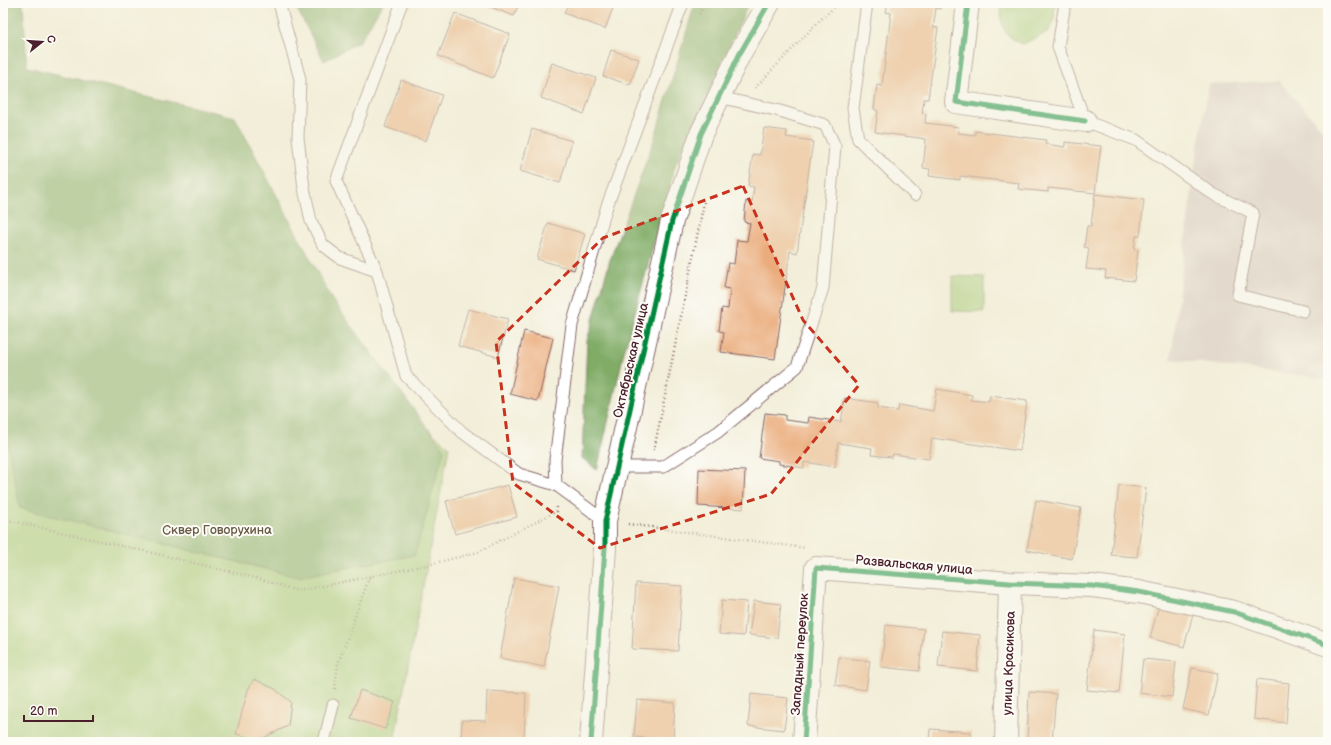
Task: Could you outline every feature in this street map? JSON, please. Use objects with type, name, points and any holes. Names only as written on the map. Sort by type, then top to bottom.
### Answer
[{"type":"street","name":"Октябрьская улица","points":[[590,742],[605,555],[605,521],[672,221],[701,134],[739,55],[769,3]]},
{"type":"street","points":[[968,3],[956,102],[1086,121]]},
{"type":"street","name":"Развальская улица","points":[[816,568],[1010,583],[1092,586],[1139,592],[1234,612],[1328,645]]},
{"type":"street","name":"Западный переулок","points":[[804,742],[816,568]]},
{"type":"street","name":"улица Красикова","points":[[1006,742],[1010,583]]},
{"type":"lane","points":[[279,3],[300,79],[298,138],[304,188],[311,221],[323,245],[340,258],[377,271]]},
{"type":"lane","points":[[556,485],[555,460],[572,324],[607,206],[683,3]]},
{"type":"lane","points":[[867,3],[853,108],[858,139],[915,195]]},
{"type":"lane","points":[[1065,3],[1058,47],[1086,121],[1136,140],[1213,194],[1253,213],[1238,295],[1303,311]]},
{"type":"lane","points":[[401,5],[336,181],[377,271],[406,376],[462,432],[512,469],[519,474],[556,485],[605,521]]},
{"type":"lane","points":[[616,467],[663,466],[718,432],[797,367],[823,288],[835,146],[825,125],[742,102],[719,98]]},
{"type":"lane","points":[[324,742],[333,706]]},
{"type":"path","points":[[742,102],[820,20],[839,3]]},
{"type":"path","points":[[651,467],[706,195]]},
{"type":"path","points":[[3,519],[175,558],[256,578],[298,591],[369,577],[478,552],[557,511],[556,485]]},
{"type":"path","points":[[605,521],[808,548],[816,568]]},
{"type":"path","points":[[333,706],[338,664],[369,577]]},
{"type":"highlighted area","points":[[743,186],[803,320],[859,385],[771,494],[600,548],[513,483],[496,342],[603,238]]},
{"type":"shaded area","points":[[1279,81],[1328,136],[1328,379],[1171,359],[1194,172],[1209,84]]},
{"type":"green space","name":"Сквер Говорухина","points":[[3,3],[23,3],[27,67],[235,117],[331,298],[444,450],[415,555],[298,577],[20,508],[3,421]]},
{"type":"green space","points":[[294,3],[383,3],[360,41],[324,61]]},
{"type":"green space","points":[[695,3],[749,3],[676,163],[624,352],[597,470],[582,458],[587,341],[610,260],[654,140]]},
{"type":"green space","points":[[1002,3],[1055,3],[1054,19],[1048,32],[1023,44],[1011,37],[1004,28],[1001,17]]},
{"type":"green space","name":"Сквер Говорухина","points":[[3,71],[15,74],[449,447],[394,742],[3,742]]},
{"type":"green space","points":[[952,276],[984,277],[984,312],[952,311]]},
{"type":"building","points":[[480,3],[519,3],[514,16]]},
{"type":"building","points":[[568,3],[615,3],[605,29],[564,13]]},
{"type":"building","points":[[888,3],[941,3],[940,9],[936,8],[933,27],[938,28],[928,99],[924,99],[922,113],[926,114],[925,123],[959,127],[958,133],[975,135],[975,131],[1046,140],[1045,144],[1065,147],[1065,142],[1101,146],[1095,193],[1048,188],[1048,192],[1018,189],[1019,183],[960,176],[960,180],[929,176],[930,169],[923,168],[926,139],[875,132],[878,111],[874,109],[877,85],[882,86],[891,13],[886,12]]},
{"type":"building","points":[[455,13],[510,34],[493,78],[438,56]]},
{"type":"building","points":[[611,50],[639,59],[630,85],[603,76]]},
{"type":"building","points":[[552,63],[596,78],[584,114],[541,98]]},
{"type":"building","points":[[401,80],[442,95],[426,141],[385,127]]},
{"type":"building","points":[[764,128],[787,131],[786,137],[813,141],[797,253],[790,251],[775,359],[721,352],[724,332],[719,331],[722,308],[728,309],[730,289],[724,288],[728,263],[734,264],[737,240],[747,241],[750,223],[744,222],[746,201],[752,202],[754,187],[748,186],[753,154],[760,155]]},
{"type":"building","points":[[532,129],[572,141],[560,183],[520,171]]},
{"type":"building","points":[[1095,194],[1144,200],[1140,236],[1136,236],[1134,250],[1138,250],[1134,281],[1105,278],[1106,271],[1086,269],[1089,248],[1084,247],[1087,226],[1091,226]]},
{"type":"building","points":[[548,223],[585,234],[574,270],[537,259]]},
{"type":"building","points":[[468,309],[508,319],[498,357],[458,346]]},
{"type":"building","points":[[524,331],[553,338],[538,401],[510,394]]},
{"type":"building","points":[[937,389],[972,395],[971,400],[989,402],[990,396],[1027,401],[1020,451],[932,438],[929,459],[893,454],[892,457],[871,455],[872,448],[838,443],[835,467],[804,462],[804,468],[779,464],[779,461],[759,458],[765,413],[785,415],[785,420],[808,423],[809,417],[841,422],[845,398],[878,403],[878,408],[898,411],[899,405],[933,411]]},
{"type":"building","points":[[699,469],[745,471],[743,509],[698,506]]},
{"type":"building","points":[[508,485],[517,517],[455,534],[446,501]]},
{"type":"building","points":[[1119,485],[1146,488],[1137,557],[1111,555]]},
{"type":"building","points":[[1036,500],[1081,508],[1072,559],[1027,550]]},
{"type":"building","points":[[514,578],[559,586],[544,667],[500,658]]},
{"type":"building","points":[[636,583],[682,586],[678,651],[632,649]]},
{"type":"building","points":[[722,600],[747,602],[744,636],[719,634]]},
{"type":"building","points":[[754,601],[781,604],[777,638],[749,635]]},
{"type":"building","points":[[1159,605],[1193,614],[1184,647],[1150,638]]},
{"type":"building","points":[[886,625],[924,629],[919,671],[881,667]]},
{"type":"building","points":[[1094,630],[1125,634],[1119,693],[1087,690]]},
{"type":"building","points":[[942,631],[980,635],[977,671],[938,667]]},
{"type":"building","points":[[839,657],[870,661],[866,690],[835,685]]},
{"type":"building","points":[[1143,659],[1176,662],[1172,697],[1139,693]]},
{"type":"building","points":[[1192,668],[1218,673],[1209,715],[1183,709]]},
{"type":"building","points":[[254,679],[275,689],[291,702],[288,726],[259,740],[236,734],[248,690]]},
{"type":"building","points":[[1257,679],[1289,683],[1286,723],[1254,719]]},
{"type":"building","points":[[360,690],[395,702],[385,729],[351,718]]},
{"type":"building","points":[[487,691],[526,693],[524,742],[461,742],[462,720],[486,721]]},
{"type":"building","points":[[1029,692],[1056,694],[1052,742],[1027,741]]},
{"type":"building","points":[[751,694],[788,698],[784,730],[748,726]]},
{"type":"building","points":[[637,700],[675,703],[673,740],[634,737]]},
{"type":"building","points":[[930,729],[971,732],[971,742],[929,742]]},
{"type":"cycle path","points":[[591,742],[605,548],[605,521],[672,221],[701,134],[739,55],[769,3]]},
{"type":"cycle path","points":[[968,3],[956,102],[1085,121]]},
{"type":"cycle path","points":[[804,742],[816,568],[1010,583],[1092,586],[1139,592],[1234,612],[1328,645]]}]
